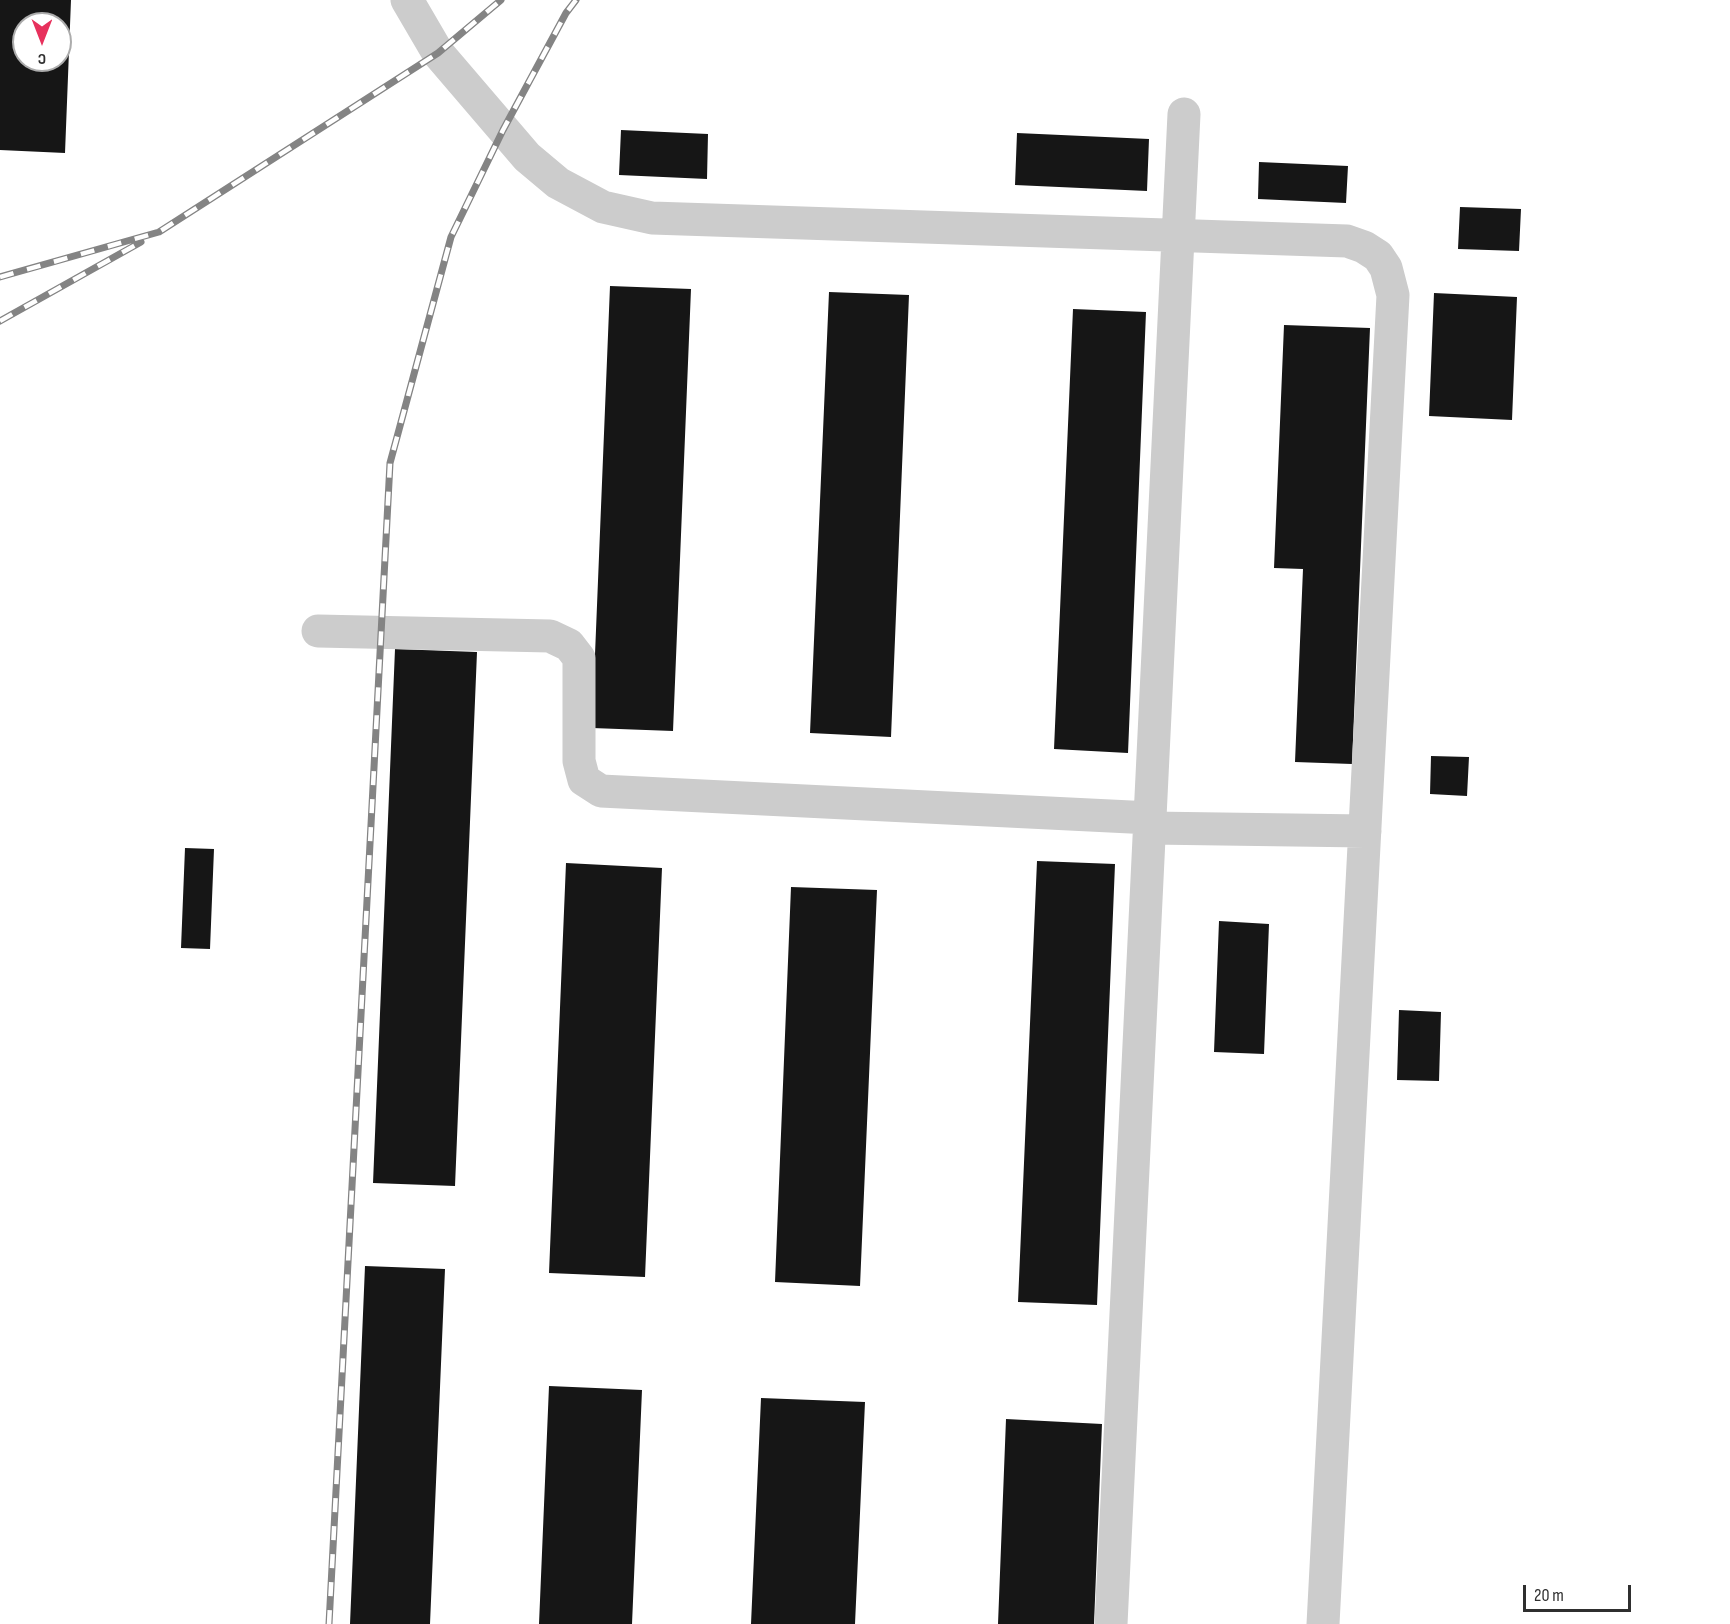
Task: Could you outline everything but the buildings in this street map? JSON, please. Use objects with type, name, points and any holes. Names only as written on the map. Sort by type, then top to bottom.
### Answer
[{"type":"lane","points":[[407,0],[438,53],[527,157],[558,183],[603,207],[652,218],[1347,241],[1364,247],[1378,256],[1386,268],[1393,295],[1323,1624]]},
{"type":"lane","points":[[1110,1624],[1180,235],[1184,114]]},
{"type":"lane","points":[[318,632],[550,636],[569,645],[579,658],[579,761],[584,780],[601,791],[1150,823],[1365,831]]},
{"type":"railway","points":[[0,277],[159,232],[438,53],[501,0]]},
{"type":"railway","points":[[329,1624],[390,463],[451,237],[503,130],[566,13],[576,0]]},
{"type":"railway","points":[[0,321],[141,242]]}]
